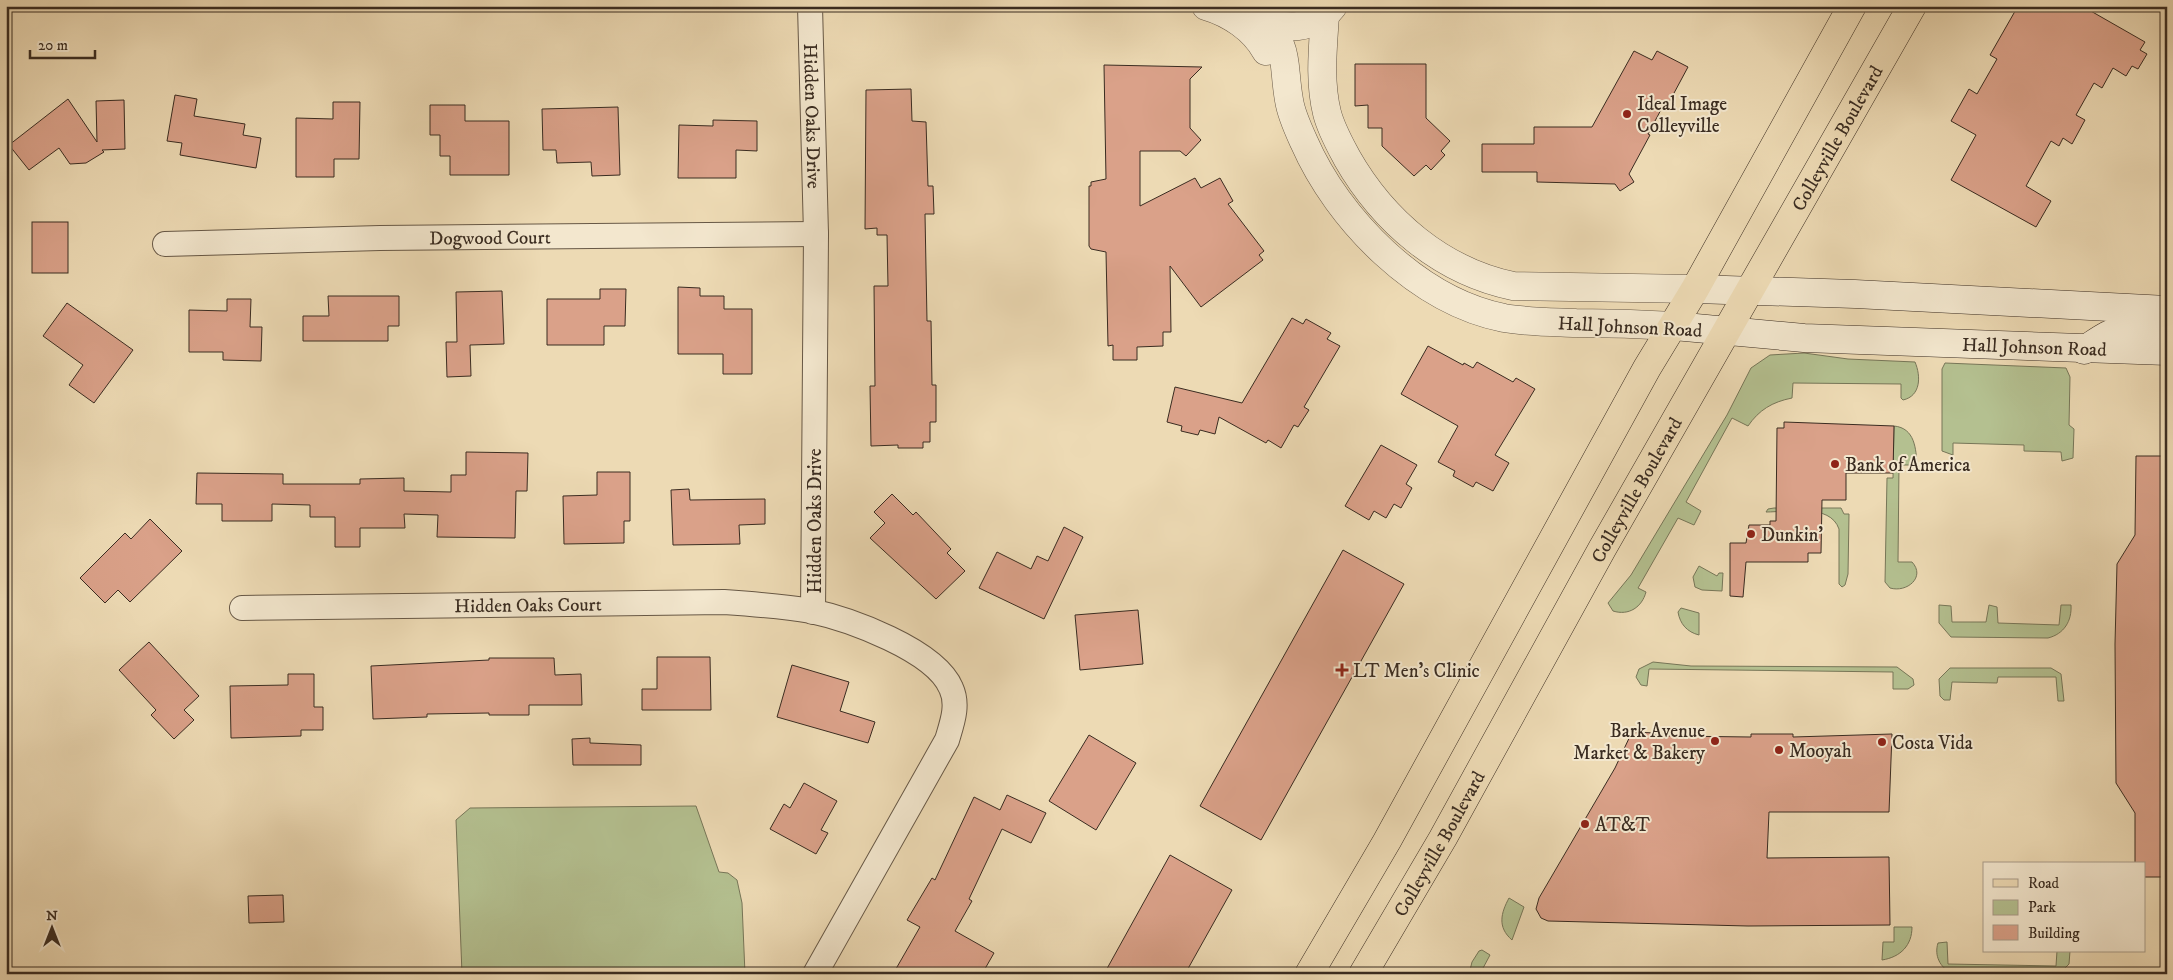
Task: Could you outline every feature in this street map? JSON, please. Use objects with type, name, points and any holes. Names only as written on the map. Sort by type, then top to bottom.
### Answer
[{"type":"main road","points":[[1309,974],[1387,840],[1647,368],[1696,289],[1852,6]]},
{"type":"main road","name":"Colleyville Boulevard","points":[[1364,974],[1443,838],[1602,549],[1752,291],[1912,6]]},
{"type":"street","name":"Hidden Oaks Drive","points":[[810,6],[816,234],[813,612],[852,623],[924,658],[942,673],[951,688],[955,702],[954,719],[947,740],[815,974]]},
{"type":"street","points":[[1206,6],[1238,21],[1258,40],[1265,49],[1289,100]]},
{"type":"street","points":[[1255,12],[1278,26],[1293,27],[1308,25],[1329,11]]},
{"type":"street","name":"Hall Johnson Road","points":[[1329,11],[1322,60],[1323,97],[1332,130],[1345,154],[1367,190],[1388,214],[1413,236],[1448,262],[1491,281],[1513,286],[1752,291],[2167,310]]},
{"type":"street","name":"Hall Johnson Road","points":[[1255,12],[1275,33],[1280,43],[1286,65],[1289,100],[1315,167],[1342,207],[1366,236],[1389,258],[1444,295],[1472,308],[1504,318],[1533,321],[1674,326],[1727,332],[2084,350],[2167,351]]},
{"type":"street","points":[[1315,167],[1345,154]]},
{"type":"street","name":"Dogwood Court","points":[[165,244],[380,238],[816,234]]},
{"type":"street","points":[[1420,280],[1448,262]]},
{"type":"street","points":[[2084,350],[2112,333],[2123,330],[2158,329],[2167,326]]},
{"type":"street","name":"Hidden Oaks Court","points":[[242,608],[724,602],[776,606],[813,612]]},
{"type":"green space","points":[[1804,353],[1848,359],[1915,362],[1919,379],[1918,385],[1909,398],[1903,400],[1901,398],[1901,384],[1793,383],[1792,398],[1767,408],[1757,415],[1748,426],[1732,418],[1686,502],[1701,511],[1694,525],[1678,518],[1638,588],[1646,592],[1641,602],[1629,611],[1613,611],[1608,603],[1631,575],[1727,415],[1751,368],[1770,355]]},
{"type":"green space","points":[[1945,363],[2066,368],[2070,377],[2069,425],[2074,429],[2073,458],[2062,461],[2061,452],[2024,451],[2024,445],[1953,443],[1953,455],[1942,451],[1942,369]]},
{"type":"green space","points":[[1894,426],[1906,431],[1913,440],[1917,465],[1899,465],[1898,562],[1912,562],[1917,573],[1916,578],[1908,586],[1896,589],[1890,588],[1885,582],[1887,478],[1893,478]]},
{"type":"green space","points":[[1841,508],[1844,514],[1849,514],[1848,574],[1845,585],[1842,587],[1839,584],[1839,529],[1834,521],[1827,515],[1818,512],[1766,512],[1768,509]]},
{"type":"green space","points":[[1699,566],[1717,576],[1719,573],[1723,573],[1722,591],[1702,590],[1695,587],[1693,577]]},
{"type":"green space","points":[[1939,605],[1951,606],[1952,622],[1986,622],[1989,605],[1997,607],[1998,623],[2059,625],[2061,605],[2071,605],[2071,611],[2063,630],[2048,638],[1951,637],[1939,623]]},
{"type":"green space","points":[[1681,608],[1699,613],[1699,635],[1691,632],[1682,624],[1678,612]]},
{"type":"green space","points":[[1653,662],[1691,666],[1897,667],[1913,679],[1914,685],[1908,689],[1893,689],[1893,672],[1649,669],[1647,686],[1641,685],[1636,677],[1639,669]]},
{"type":"green space","points":[[1950,668],[2051,668],[2061,674],[2064,701],[2058,701],[2056,677],[1998,677],[1997,683],[1952,682],[1950,700],[1944,700],[1940,696],[1939,679]]},
{"type":"green space","points":[[696,806],[719,872],[728,873],[737,880],[742,903],[745,974],[462,974],[456,820],[470,808]]},
{"type":"green space","points":[[1509,898],[1524,907],[1512,940],[1502,925],[1502,914]]},
{"type":"green space","points":[[1894,927],[1912,927],[1908,945],[1895,956],[1882,960],[1883,942],[1894,942]]},
{"type":"green space","points":[[1947,942],[1948,964],[2056,966],[2057,952],[2070,952],[2069,964],[2059,974],[1952,974],[1939,961],[1938,943]]},
{"type":"green space","points":[[1482,950],[1490,955],[1482,970],[1487,974],[1473,974],[1470,970],[1472,962],[1479,951]]},
{"type":"building","points":[[2018,6],[2082,6],[2145,42],[2140,50],[2147,54],[2138,69],[2132,66],[2126,76],[2113,68],[2102,88],[2094,83],[2076,115],[2085,120],[2072,144],[2063,138],[2059,146],[2051,141],[2026,186],[2051,201],[2036,227],[1951,180],[1976,135],[1951,121],[1969,89],[1977,94],[1997,59],[1990,55]]},
{"type":"building","points":[[1634,51],[1652,60],[1657,51],[1688,67],[1666,108],[1663,106],[1629,174],[1634,182],[1620,191],[1615,184],[1537,182],[1537,172],[1482,172],[1482,144],[1534,144],[1534,127],[1592,127]]},
{"type":"building","points":[[1355,64],[1426,64],[1426,118],[1450,141],[1441,151],[1445,155],[1431,170],[1426,165],[1414,176],[1382,146],[1382,128],[1368,128],[1368,105],[1355,106]]},
{"type":"building","points":[[1104,65],[1202,67],[1190,79],[1190,128],[1201,140],[1186,156],[1180,151],[1140,151],[1140,206],[1195,178],[1201,188],[1220,178],[1233,201],[1228,204],[1264,251],[1259,255],[1263,260],[1201,307],[1170,266],[1171,332],[1163,332],[1163,346],[1137,347],[1137,360],[1113,360],[1113,345],[1108,346],[1106,252],[1091,249],[1089,246],[1089,186],[1091,186],[1091,182],[1106,179]]},
{"type":"building","points":[[911,89],[912,121],[926,122],[928,186],[933,186],[934,214],[925,214],[927,321],[931,321],[932,385],[936,385],[936,422],[930,422],[930,442],[923,442],[923,448],[898,448],[898,445],[871,446],[870,386],[875,386],[874,286],[888,286],[887,235],[877,235],[877,228],[865,229],[866,90]]},
{"type":"building","points":[[175,95],[197,99],[194,116],[245,124],[243,135],[261,138],[256,168],[180,155],[182,143],[167,141]]},
{"type":"building","points":[[68,99],[97,142],[96,101],[124,100],[125,149],[102,150],[104,152],[86,163],[70,164],[59,148],[29,170],[9,145]]},
{"type":"building","points":[[333,102],[360,102],[359,159],[334,159],[334,177],[296,177],[296,118],[333,119]]},
{"type":"building","points":[[430,105],[465,105],[465,121],[509,121],[509,175],[450,175],[450,156],[440,156],[440,135],[430,135]]},
{"type":"building","points":[[618,107],[620,175],[592,176],[591,162],[557,163],[556,150],[543,150],[542,109]]},
{"type":"building","points":[[713,120],[757,121],[757,151],[736,150],[736,178],[678,178],[679,125],[713,126]]},
{"type":"building","points":[[32,222],[68,222],[68,273],[32,273]]},
{"type":"building","points":[[678,287],[700,288],[700,296],[724,296],[724,309],[752,309],[752,374],[723,374],[723,354],[678,354]]},
{"type":"building","points":[[600,289],[626,289],[625,326],[604,326],[604,345],[547,345],[547,299],[600,299]]},
{"type":"building","points":[[502,291],[504,344],[470,345],[471,376],[447,377],[446,342],[457,342],[456,292]]},
{"type":"building","points":[[328,296],[399,296],[399,326],[388,326],[388,341],[303,341],[303,316],[329,316]]},
{"type":"building","points":[[227,299],[251,299],[250,327],[262,327],[261,361],[223,360],[223,352],[189,352],[189,310],[227,311]]},
{"type":"building","points":[[67,303],[133,350],[94,403],[69,385],[83,365],[43,336]]},
{"type":"building","points":[[1292,318],[1303,324],[1306,319],[1331,333],[1327,339],[1340,346],[1304,407],[1309,410],[1298,427],[1294,425],[1281,448],[1268,440],[1266,443],[1219,417],[1215,434],[1200,430],[1198,435],[1181,431],[1182,426],[1167,422],[1175,387],[1242,403]]},
{"type":"building","points":[[1428,346],[1463,365],[1464,363],[1473,368],[1477,362],[1513,382],[1516,378],[1535,389],[1495,455],[1509,463],[1493,491],[1476,482],[1473,487],[1453,476],[1455,471],[1438,462],[1458,426],[1401,394]]},
{"type":"building","name":"Bank of America","points":[[1784,422],[1894,426],[1893,473],[1846,473],[1846,500],[1822,500],[1821,553],[1808,553],[1808,562],[1746,562],[1743,597],[1730,596],[1730,543],[1746,543],[1749,525],[1770,525],[1770,521],[1776,521],[1777,428],[1784,428]]},
{"type":"building","points":[[1381,445],[1417,465],[1406,484],[1412,488],[1401,508],[1394,504],[1386,518],[1374,511],[1369,520],[1345,506]]},
{"type":"building","points":[[466,452],[528,453],[527,491],[516,491],[515,538],[437,537],[438,515],[404,514],[405,528],[360,528],[360,547],[335,547],[335,517],[310,517],[310,505],[272,504],[272,521],[222,521],[222,504],[196,504],[197,473],[283,474],[283,484],[360,484],[360,479],[404,478],[404,491],[451,492],[451,475],[466,475]]},
{"type":"building","points":[[2136,456],[2162,456],[2162,459],[2167,459],[2167,877],[2146,877],[2146,862],[2135,862],[2135,813],[2116,783],[2115,644],[2117,564],[2135,535]]},
{"type":"building","points":[[597,472],[630,472],[630,521],[624,521],[624,543],[564,544],[563,496],[597,495]]},
{"type":"building","points":[[689,489],[690,500],[765,499],[765,524],[739,525],[740,544],[673,545],[671,490]]},
{"type":"building","points":[[892,494],[913,515],[916,512],[951,549],[947,553],[965,571],[936,599],[870,538],[885,523],[874,512]]},
{"type":"building","points":[[150,519],[182,551],[130,602],[118,590],[105,603],[80,578],[125,533],[131,539]]},
{"type":"building","points":[[1064,527],[1083,537],[1044,619],[979,588],[997,552],[1031,569],[1037,556],[1048,561]]},
{"type":"building","points":[[1343,550],[1404,584],[1261,840],[1200,806]]},
{"type":"building","points":[[1138,610],[1143,664],[1080,670],[1075,615]]},
{"type":"building","points":[[149,642],[199,696],[184,710],[194,720],[174,739],[151,715],[156,710],[119,670]]},
{"type":"building","points":[[657,657],[710,657],[711,710],[642,710],[642,689],[657,689]]},
{"type":"building","points":[[489,658],[554,658],[555,675],[581,674],[582,705],[529,705],[529,715],[489,715],[489,713],[427,714],[427,717],[373,719],[371,666],[489,660]]},
{"type":"building","points":[[792,665],[849,682],[840,711],[875,722],[868,743],[777,717]]},
{"type":"building","points":[[288,674],[314,674],[314,707],[323,707],[323,730],[301,730],[301,736],[231,738],[230,686],[288,685]]},
{"type":"building","points":[[1632,732],[1670,736],[1751,737],[1751,734],[1793,734],[1793,737],[1892,734],[1889,812],[1769,812],[1767,858],[1889,857],[1890,925],[1748,926],[1548,921],[1541,918],[1536,909],[1539,898],[1615,768]]},
{"type":"building","points":[[1089,735],[1136,763],[1096,830],[1049,801]]},
{"type":"building","points":[[590,738],[590,743],[641,745],[641,765],[573,765],[572,739]]},
{"type":"building","points":[[804,783],[837,801],[821,830],[828,833],[816,854],[770,829],[784,804],[790,808]]},
{"type":"building","points":[[1007,795],[1046,813],[1031,843],[1002,829],[969,899],[972,901],[955,931],[994,953],[982,974],[893,974],[920,927],[907,920],[932,878],[935,880],[974,797],[1000,810]]},
{"type":"building","points":[[1170,855],[1232,890],[1185,974],[1104,974]]},
{"type":"building","points":[[283,895],[284,922],[249,923],[248,896]]},
{"type":"place","name":"Ideal Image Colleyville","points":[[1627,114]]},
{"type":"place","name":"Bank of America","points":[[1835,464]]},
{"type":"place","name":"Dunkin'","points":[[1751,534]]},
{"type":"place","name":"LT Men's Clinic","points":[[1342,670]]},
{"type":"place","name":"Bark Avenue Market & Bakery","points":[[1715,741]]},
{"type":"place","name":"Costa Vida","points":[[1882,742]]},
{"type":"place","name":"Mooyah","points":[[1779,750]]},
{"type":"place","name":"AT&T","points":[[1585,824]]}]
